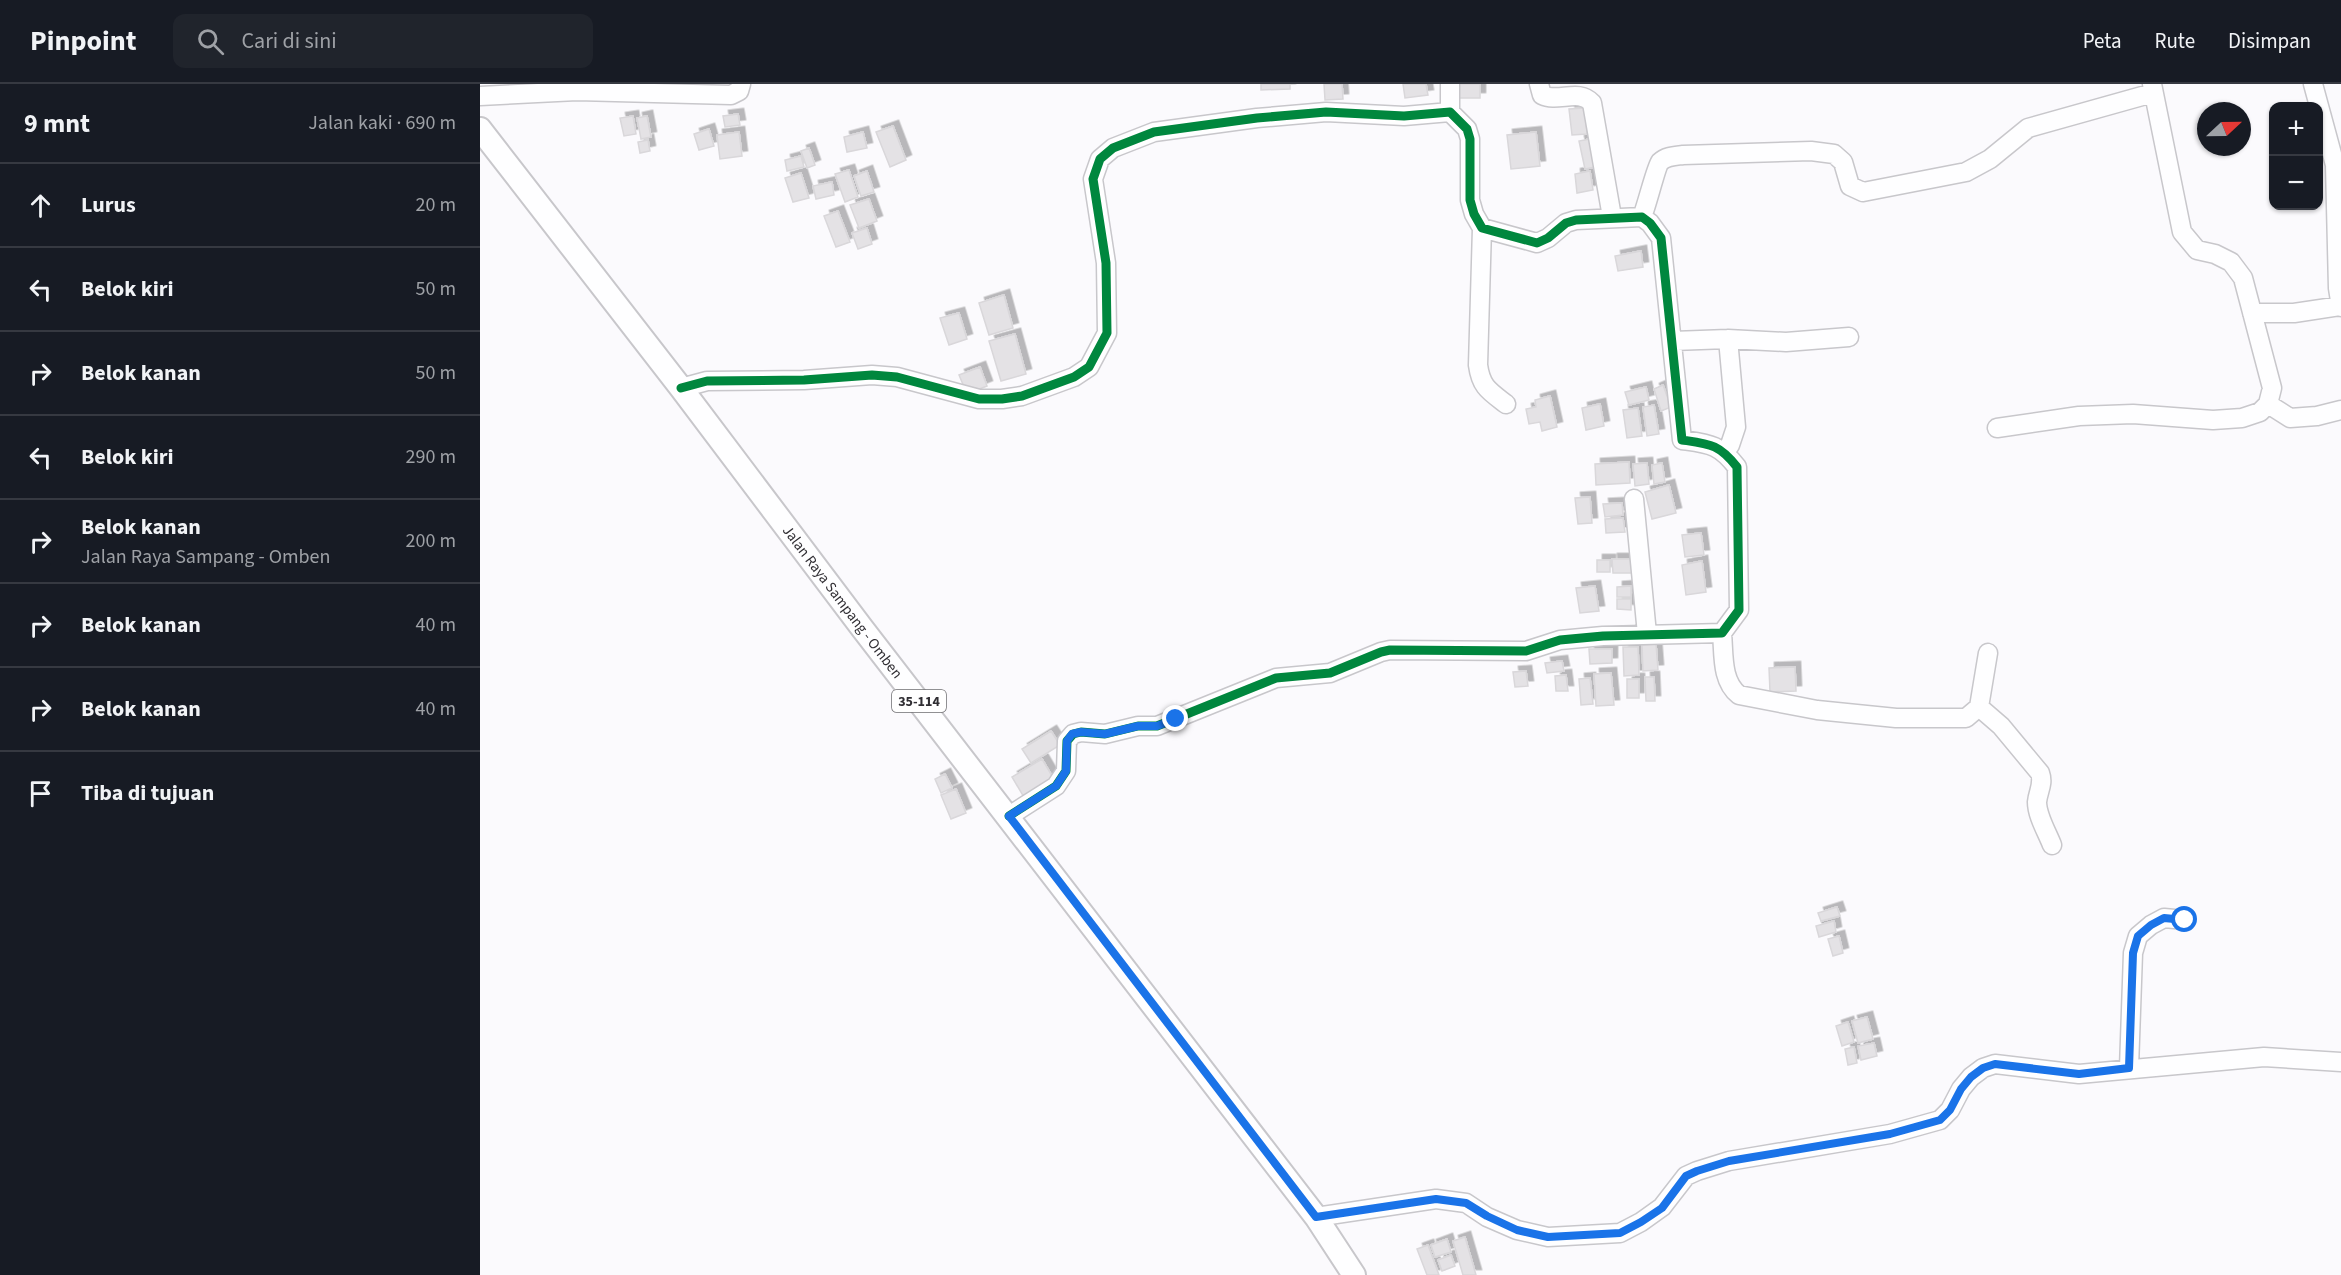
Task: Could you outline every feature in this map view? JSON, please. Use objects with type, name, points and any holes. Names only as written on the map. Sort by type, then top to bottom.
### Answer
[{"type":"main road","name":"Jalan Raya Sampang - Omben","points":[[480,129],[1316,1217],[1354,1275]]},
{"type":"street","points":[[480,96],[577,91],[731,95],[739,91],[741,84]]},
{"type":"street","points":[[1450,84],[1450,112],[1467,129],[1470,139],[1470,201],[1482,228],[1478,365],[1480,378],[1485,388],[1506,404]]},
{"type":"street","points":[[1539,84],[1542,95],[1548,98],[1582,96],[1588,98],[1592,103],[1612,217]]},
{"type":"street","points":[[2252,313],[2294,313],[2341,306],[2338,288],[2338,166],[2313,84]]},
{"type":"street","points":[[1642,217],[1660,162],[1669,157],[1683,154],[1811,151],[1834,154],[1844,162],[1850,186],[1863,192],[1966,172],[1990,159],[2028,128],[2152,88],[2182,232],[2197,250],[2214,254],[2231,262],[2243,278],[2272,388],[2268,404],[2260,412],[2242,418],[2213,420],[2133,414],[2079,416],[1997,428]]},
{"type":"street","points":[[681,388],[707,381],[804,380],[872,375],[897,377],[979,399],[1002,399],[1022,396],[1054,386],[1089,368],[1107,333],[1106,263],[1093,179],[1100,159],[1113,148],[1154,132],[1257,118],[1326,112],[1404,116],[1450,112]]},
{"type":"street","points":[[1482,228],[1537,243],[1548,238],[1566,223],[1576,220],[1642,217],[1650,223],[1661,238],[1682,440],[1708,444],[1725,452],[1737,467],[1739,610],[1722,633],[1725,670],[1732,689],[1739,695],[1817,710],[1896,718],[1966,718],[1979,707],[1988,653]]},
{"type":"street","points":[[1673,341],[1728,339],[1786,342],[1850,337]]},
{"type":"street","points":[[1725,452],[1736,427],[1728,339]]},
{"type":"street","points":[[2268,404],[2290,418],[2317,416],[2341,410]]},
{"type":"street","points":[[1634,499],[1647,634]]},
{"type":"street","points":[[1009,816],[1056,786],[1066,771],[1067,741],[1072,734],[1081,732],[1105,734],[1138,726],[1157,726],[1276,678],[1330,673],[1390,650],[1526,651],[1560,640],[1647,634],[1722,633]]},
{"type":"street","points":[[1979,707],[2001,726],[2040,773],[2043,780],[2037,800],[2038,808],[2052,845]]},
{"type":"street","points":[[2129,1068],[2133,953],[2138,936],[2164,918],[2185,920]]},
{"type":"street","points":[[1316,1217],[1436,1199],[1466,1203],[1517,1230],[1548,1237],[1620,1233],[1662,1208],[1686,1176],[1697,1171],[1729,1161],[1890,1134],[1940,1120],[1950,1110],[1961,1089],[1971,1077],[1983,1068],[1995,1064],[2079,1074],[2264,1057],[2341,1062]]},
{"type":"building","points":[[1261,84],[1290,84],[1290,89],[1261,90]]},
{"type":"building","points":[[1324,84],[1342,84],[1343,99],[1325,100]]},
{"type":"building","points":[[1403,84],[1426,84],[1428,95],[1405,98]]},
{"type":"building","points":[[1458,84],[1480,84],[1480,98],[1458,98]]},
{"type":"building","points":[[1585,108],[1587,134],[1572,135],[1569,109]]},
{"type":"building","points":[[738,114],[740,125],[725,127],[723,116]]},
{"type":"building","points":[[633,116],[636,134],[624,136],[620,118]]},
{"type":"building","points":[[647,116],[651,137],[641,139],[637,118]]},
{"type":"building","points":[[893,126],[906,160],[890,167],[876,132]]},
{"type":"building","points":[[709,129],[714,146],[699,150],[694,134]]},
{"type":"building","points":[[739,132],[742,156],[720,159],[717,135]]},
{"type":"building","points":[[863,132],[867,148],[847,152],[844,137]]},
{"type":"building","points":[[1536,132],[1540,166],[1511,169],[1507,135]]},
{"type":"building","points":[[1595,138],[1600,166],[1585,169],[1579,141]]},
{"type":"building","points":[[648,140],[650,151],[640,153],[638,142]]},
{"type":"building","points":[[809,148],[815,165],[807,168],[801,151]]},
{"type":"building","points":[[801,156],[804,167],[787,171],[785,160]]},
{"type":"building","points":[[849,170],[858,197],[845,202],[835,174]]},
{"type":"building","points":[[867,171],[874,192],[861,196],[854,176]]},
{"type":"building","points":[[1590,171],[1593,190],[1577,193],[1575,174]]},
{"type":"building","points":[[801,173],[809,198],[793,202],[785,178]]},
{"type":"building","points":[[832,182],[834,195],[816,199],[813,186]]},
{"type":"building","points":[[869,199],[877,221],[859,228],[850,205]]},
{"type":"building","points":[[838,211],[850,242],[836,247],[824,216]]},
{"type":"building","points":[[867,228],[872,244],[858,249],[852,233]]},
{"type":"building","points":[[1641,251],[1643,267],[1618,271],[1615,256]]},
{"type":"building","points":[[1004,295],[1013,328],[989,335],[979,303]]},
{"type":"building","points":[[959,313],[967,339],[949,345],[940,318]]},
{"type":"building","points":[[1015,334],[1026,374],[1001,381],[989,341]]},
{"type":"building","points":[[980,367],[987,386],[967,394],[959,375]]},
{"type":"building","points":[[1663,385],[1671,407],[1661,411],[1654,389]]},
{"type":"building","points":[[1646,387],[1649,400],[1629,405],[1625,392]]},
{"type":"building","points":[[1550,396],[1557,427],[1542,431],[1540,422],[1529,424],[1526,409],[1536,407],[1535,400]]},
{"type":"building","points":[[1600,404],[1604,426],[1586,430],[1582,408]]},
{"type":"building","points":[[1654,405],[1659,434],[1647,436],[1643,407]]},
{"type":"building","points":[[1638,408],[1642,436],[1627,438],[1623,410]]},
{"type":"building","points":[[1629,462],[1630,483],[1596,485],[1595,464]]},
{"type":"building","points":[[1647,463],[1649,484],[1635,486],[1633,464]]},
{"type":"building","points":[[1662,463],[1665,482],[1654,484],[1652,465]]},
{"type":"building","points":[[1669,485],[1676,513],[1652,519],[1645,492]]},
{"type":"building","points":[[1590,497],[1592,523],[1578,524],[1575,498]]},
{"type":"building","points":[[1622,503],[1623,515],[1605,517],[1603,504]]},
{"type":"building","points":[[1623,518],[1625,532],[1606,533],[1605,519]]},
{"type":"building","points":[[1701,533],[1704,555],[1685,557],[1682,535]]},
{"type":"building","points":[[1612,559],[1635,559],[1635,573],[1613,573]]},
{"type":"building","points":[[1597,560],[1610,560],[1610,572],[1597,572]]},
{"type":"building","points":[[1702,561],[1706,592],[1686,595],[1682,565]]},
{"type":"building","points":[[1595,586],[1599,611],[1580,613],[1576,588]]},
{"type":"building","points":[[1631,586],[1631,597],[1617,597],[1617,587]]},
{"type":"building","points":[[1617,599],[1631,599],[1631,610],[1617,609]]},
{"type":"building","points":[[1656,644],[1658,670],[1643,671],[1642,645]]},
{"type":"building","points":[[1623,647],[1638,647],[1639,675],[1624,676]]},
{"type":"building","points":[[1589,649],[1612,649],[1612,663],[1590,664]]},
{"type":"building","points":[[1562,661],[1564,671],[1547,673],[1545,663]]},
{"type":"building","points":[[1795,667],[1796,691],[1770,692],[1769,668]]},
{"type":"building","points":[[1526,671],[1528,686],[1515,687],[1513,672]]},
{"type":"building","points":[[1611,673],[1614,705],[1596,706],[1594,674]]},
{"type":"building","points":[[1566,675],[1568,691],[1556,691],[1555,676]]},
{"type":"building","points":[[1645,677],[1654,677],[1655,701],[1646,701]]},
{"type":"building","points":[[1590,678],[1593,704],[1581,705],[1579,679]]},
{"type":"building","points":[[1627,679],[1639,679],[1639,698],[1627,698]]},
{"type":"building","points":[[1051,731],[1060,745],[1031,763],[1022,749]]},
{"type":"building","points":[[1042,759],[1055,781],[1025,799],[1012,777]]},
{"type":"building","points":[[945,774],[952,788],[941,793],[935,779]]},
{"type":"building","points":[[956,789],[966,813],[951,819],[941,795]]},
{"type":"building","points":[[1837,907],[1840,916],[1821,921],[1818,913]]},
{"type":"building","points":[[1834,921],[1836,932],[1819,937],[1816,926]]},
{"type":"building","points":[[1839,936],[1843,953],[1833,956],[1828,939]]},
{"type":"building","points":[[1867,1017],[1873,1039],[1858,1043],[1852,1021]]},
{"type":"building","points":[[1848,1022],[1854,1042],[1842,1046],[1836,1026]]},
{"type":"building","points":[[1874,1043],[1877,1056],[1861,1060],[1858,1046]]},
{"type":"building","points":[[1854,1047],[1857,1063],[1848,1065],[1845,1049]]},
{"type":"building","points":[[1465,1237],[1476,1275],[1463,1275],[1453,1241]]},
{"type":"building","points":[[1447,1239],[1451,1252],[1435,1257],[1431,1245]]},
{"type":"building","points":[[1428,1245],[1439,1275],[1427,1275],[1417,1249]]},
{"type":"building","points":[[1451,1255],[1455,1266],[1442,1271],[1438,1260]]},
{"type":"cycle path","points":[[681,388],[707,381],[804,380],[872,375],[897,377],[979,399],[1002,399],[1022,396],[1074,377],[1089,367],[1107,333],[1106,263],[1093,179],[1100,159],[1113,148],[1154,132],[1257,118],[1326,112],[1404,116],[1450,112],[1467,129],[1470,139],[1470,200],[1474,214],[1482,228],[1537,243],[1548,238],[1566,223],[1576,220],[1642,217],[1650,223],[1661,238],[1682,440],[1713,446],[1725,454],[1737,467],[1739,610],[1722,633],[1603,636],[1560,640],[1526,651],[1390,650],[1330,673],[1276,678],[1157,726],[1138,726],[1105,734],[1081,732],[1073,734],[1067,741],[1066,771],[1056,786],[1009,816]]},
{"type":"route","points":[[1176,719],[1157,726],[1138,726],[1105,734],[1081,732],[1072,734],[1067,741],[1066,771],[1056,786],[1009,816],[1316,1217],[1436,1199],[1466,1203],[1517,1230],[1548,1237],[1620,1233],[1662,1208],[1676,1186],[1686,1176],[1697,1171],[1729,1161],[1890,1134],[1940,1120],[1950,1110],[1961,1089],[1971,1077],[1983,1068],[1995,1064],[2079,1074],[2129,1068],[2133,953],[2138,936],[2164,918],[2185,920]]}]
